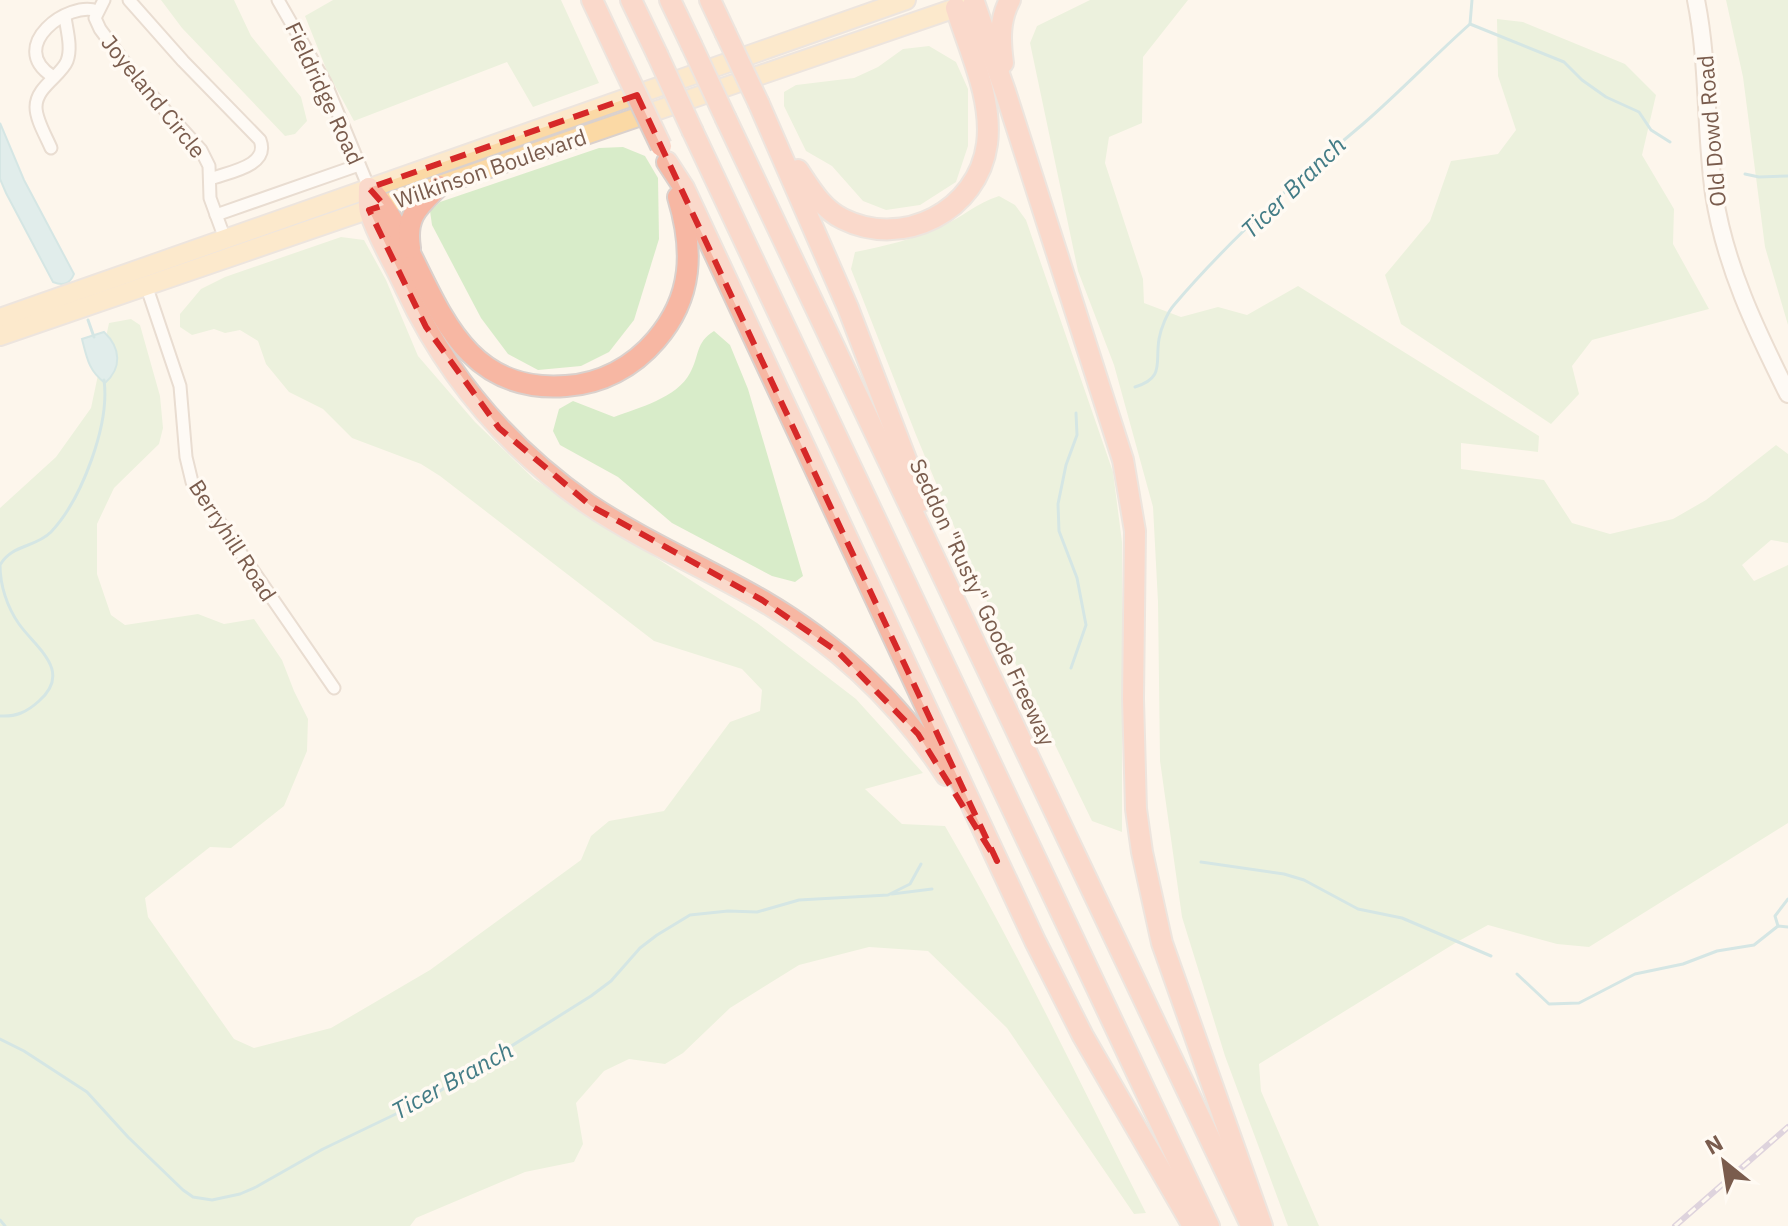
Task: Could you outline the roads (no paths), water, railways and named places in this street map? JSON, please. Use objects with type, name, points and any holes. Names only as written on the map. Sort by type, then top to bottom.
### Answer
[{"type":"highway","points":[[592,0],[664,154],[691,202],[997,861],[1083,1036],[1193,1226]]},
{"type":"highway","points":[[631,0],[1209,1226]]},
{"type":"highway","name":"Seddon \"Rusty\" Goode Freeway","points":[[670,0],[967,621],[1251,1226]]},
{"type":"highway","points":[[710,0],[848,308],[967,621]]},
{"type":"highway","points":[[1005,91],[1001,25],[1010,0]]},
{"type":"highway","points":[[759,104],[810,188],[824,205],[841,218],[874,229],[892,230],[933,220],[966,193],[984,162],[987,142],[985,101],[967,2]]},
{"type":"highway","points":[[967,2],[1005,91],[1116,435],[1132,499],[1137,570],[1134,772],[1138,821],[1151,898],[1176,987],[1262,1226]]},
{"type":"highway","points":[[377,208],[412,260],[443,320],[474,355],[514,380],[547,387],[572,386],[621,370],[645,352],[668,324],[683,290],[689,249],[687,229],[664,154]]},
{"type":"highway","points":[[412,260],[408,227],[412,214],[439,186]]},
{"type":"highway","points":[[369,188],[410,296],[438,348],[499,428],[547,472],[591,506],[762,600],[838,652],[881,691],[918,734],[948,777],[997,861]]},
{"type":"main road","name":"Wilkinson Boulevard","points":[[0,318],[906,0]]},
{"type":"main road","name":"Wilkinson Boulevard","points":[[0,336],[967,2]]},
{"type":"main road","points":[[146,285],[151,274],[259,235],[314,207]]},
{"type":"street","points":[[129,0],[260,140],[262,156],[256,162],[210,179]]},
{"type":"street","name":"Fieldridge Road","points":[[278,0],[325,82],[369,188]]},
{"type":"street","name":"Old Dowd Road","points":[[1696,0],[1705,57],[1708,143],[1713,183],[1729,259],[1754,326],[1788,394]]},
{"type":"street","points":[[52,76],[37,61],[35,50],[39,37],[48,27],[65,17],[101,5]]},
{"type":"street","name":"Joyeland Circle","points":[[101,5],[95,18],[100,29],[163,110],[201,150],[209,166],[210,198],[225,239]]},
{"type":"street","points":[[51,148],[36,110],[36,101],[52,76],[66,63],[69,51],[65,17]]},
{"type":"street","points":[[216,215],[359,165]]},
{"type":"street","name":"Berryhill Road","points":[[146,285],[180,386],[186,457],[192,482],[334,688]]},
{"type":"water","points":[[0,123],[24,180],[74,274],[66,283],[53,282],[0,179]]},
{"type":"water","points":[[104,332],[114,345],[117,358],[114,371],[105,383],[92,369],[82,339]]},
{"type":"waterway","name":"Ticer Branch","points":[[1135,387],[1155,374],[1160,335],[1174,305],[1264,211],[1377,112],[1470,24],[1472,0]]},
{"type":"waterway","points":[[1470,24],[1564,62],[1606,97],[1639,112],[1651,130],[1670,142]]},
{"type":"waterway","points":[[1745,174],[1788,176]]},
{"type":"waterway","points":[[88,320],[94,337]]},
{"type":"waterway","points":[[0,716],[16,715],[30,708],[49,690],[53,680],[48,660],[11,610],[3,588],[0,565],[11,553],[51,532],[73,501],[98,439],[103,418],[104,380]]},
{"type":"waterway","name":"Ticer Branch","points":[[1071,668],[1086,625],[1077,578],[1059,531],[1058,504],[1066,465],[1077,435],[1076,413]]},
{"type":"waterway","points":[[1201,862],[1284,874],[1304,880],[1358,909],[1402,918],[1491,956]]},
{"type":"waterway","name":"Ticer Branch","points":[[0,1039],[87,1092],[183,1190],[193,1197],[212,1200],[256,1187],[323,1149],[427,1099],[591,996],[611,981],[640,948],[690,915],[757,912],[799,900],[888,895],[910,884],[921,864]]},
{"type":"waterway","points":[[892,894],[932,889]]},
{"type":"waterway","points":[[1778,926],[1775,916],[1788,899]]},
{"type":"waterway","points":[[1517,974],[1549,1004],[1579,1003],[1635,974],[1683,964],[1717,951],[1754,945],[1778,926],[1788,927]]},
{"type":"waterway","points":[[0,1220],[5,1226]]},
{"type":"railway","points":[[1675,1226],[1788,1127]]}]
